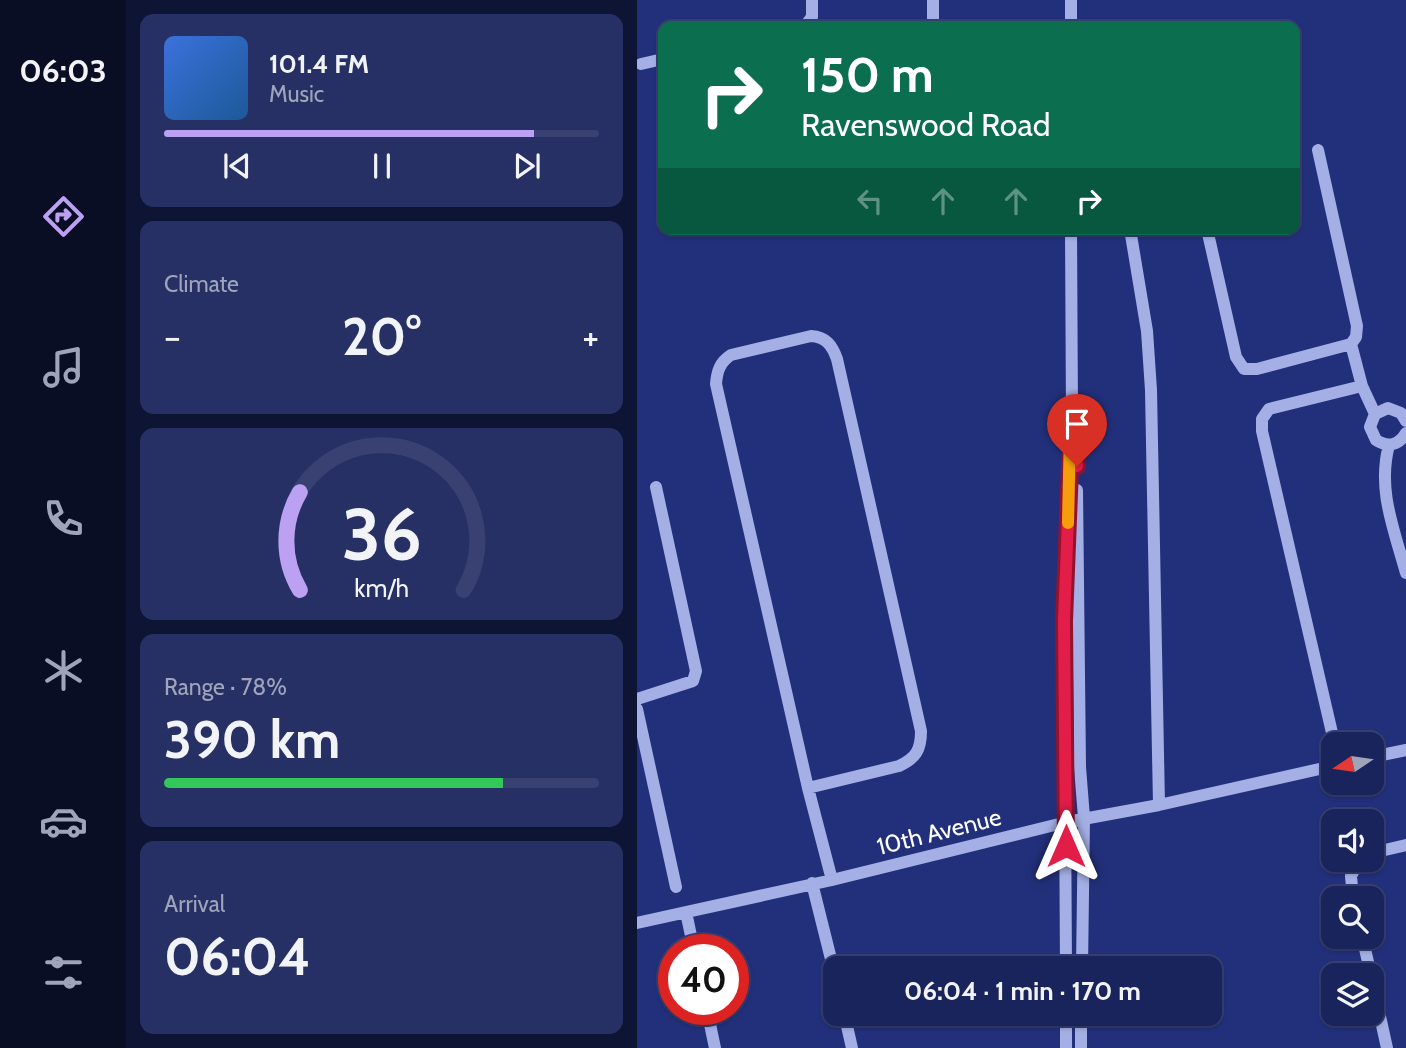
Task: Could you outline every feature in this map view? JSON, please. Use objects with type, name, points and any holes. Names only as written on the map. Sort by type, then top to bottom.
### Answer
[{"type":"street","points":[[809,21],[812,17],[812,0]]},
{"type":"street","points":[[933,0],[933,21]]},
{"type":"street","points":[[1071,0],[1071,21]]},
{"type":"street","points":[[641,64],[658,60]]},
{"type":"street","points":[[1208,235],[1236,357],[1244,369],[1257,369],[1351,344],[1356,337],[1357,326],[1318,149]]},
{"type":"street","points":[[1066,956],[1064,699],[1065,571],[1072,416],[1071,235]]},
{"type":"street","points":[[1132,235],[1147,331],[1151,390],[1156,522],[1159,805]]},
{"type":"street","points":[[808,788],[899,766],[911,760],[921,743],[921,731],[837,359],[829,344],[819,337],[811,336],[731,355],[723,360],[716,384],[808,788],[832,880]]},
{"type":"street","points":[[1351,344],[1362,386],[1375,414]]},
{"type":"street","points":[[1332,732],[1262,431],[1262,419],[1269,409],[1362,386]]},
{"type":"street","points":[[1404,415],[1388,408],[1375,414],[1371,420],[1371,434],[1382,444],[1389,445],[1405,437]]},
{"type":"street","points":[[1072,416],[1077,466],[1080,767],[1084,818],[1082,956]]},
{"type":"street","points":[[1389,445],[1383,468],[1384,490],[1406,573]]},
{"type":"street","points":[[637,699],[684,686],[693,681],[696,671],[656,487]]},
{"type":"street","points":[[637,709],[676,887]]},
{"type":"street","points":[[1384,755],[1406,750]]},
{"type":"street","name":"10th Avenue","points":[[637,923],[832,880],[1084,818],[1159,805],[1321,769]]},
{"type":"street","points":[[1384,850],[1406,845]]},
{"type":"street","points":[[812,883],[830,956]]},
{"type":"street","points":[[686,912],[691,934]]},
{"type":"street","points":[[710,1025],[715,1048]]},
{"type":"street","points":[[847,1026],[852,1048]]},
{"type":"street","points":[[1066,1026],[1066,1048]]},
{"type":"street","points":[[1081,1026],[1081,1048]]},
{"type":"street","points":[[1382,1026],[1387,1048]]},
{"type":"slow traffic","points":[[1068,523],[1070,428]]},
{"type":"route","points":[[1066,846],[1064,621],[1072,416],[1077,466]]}]
